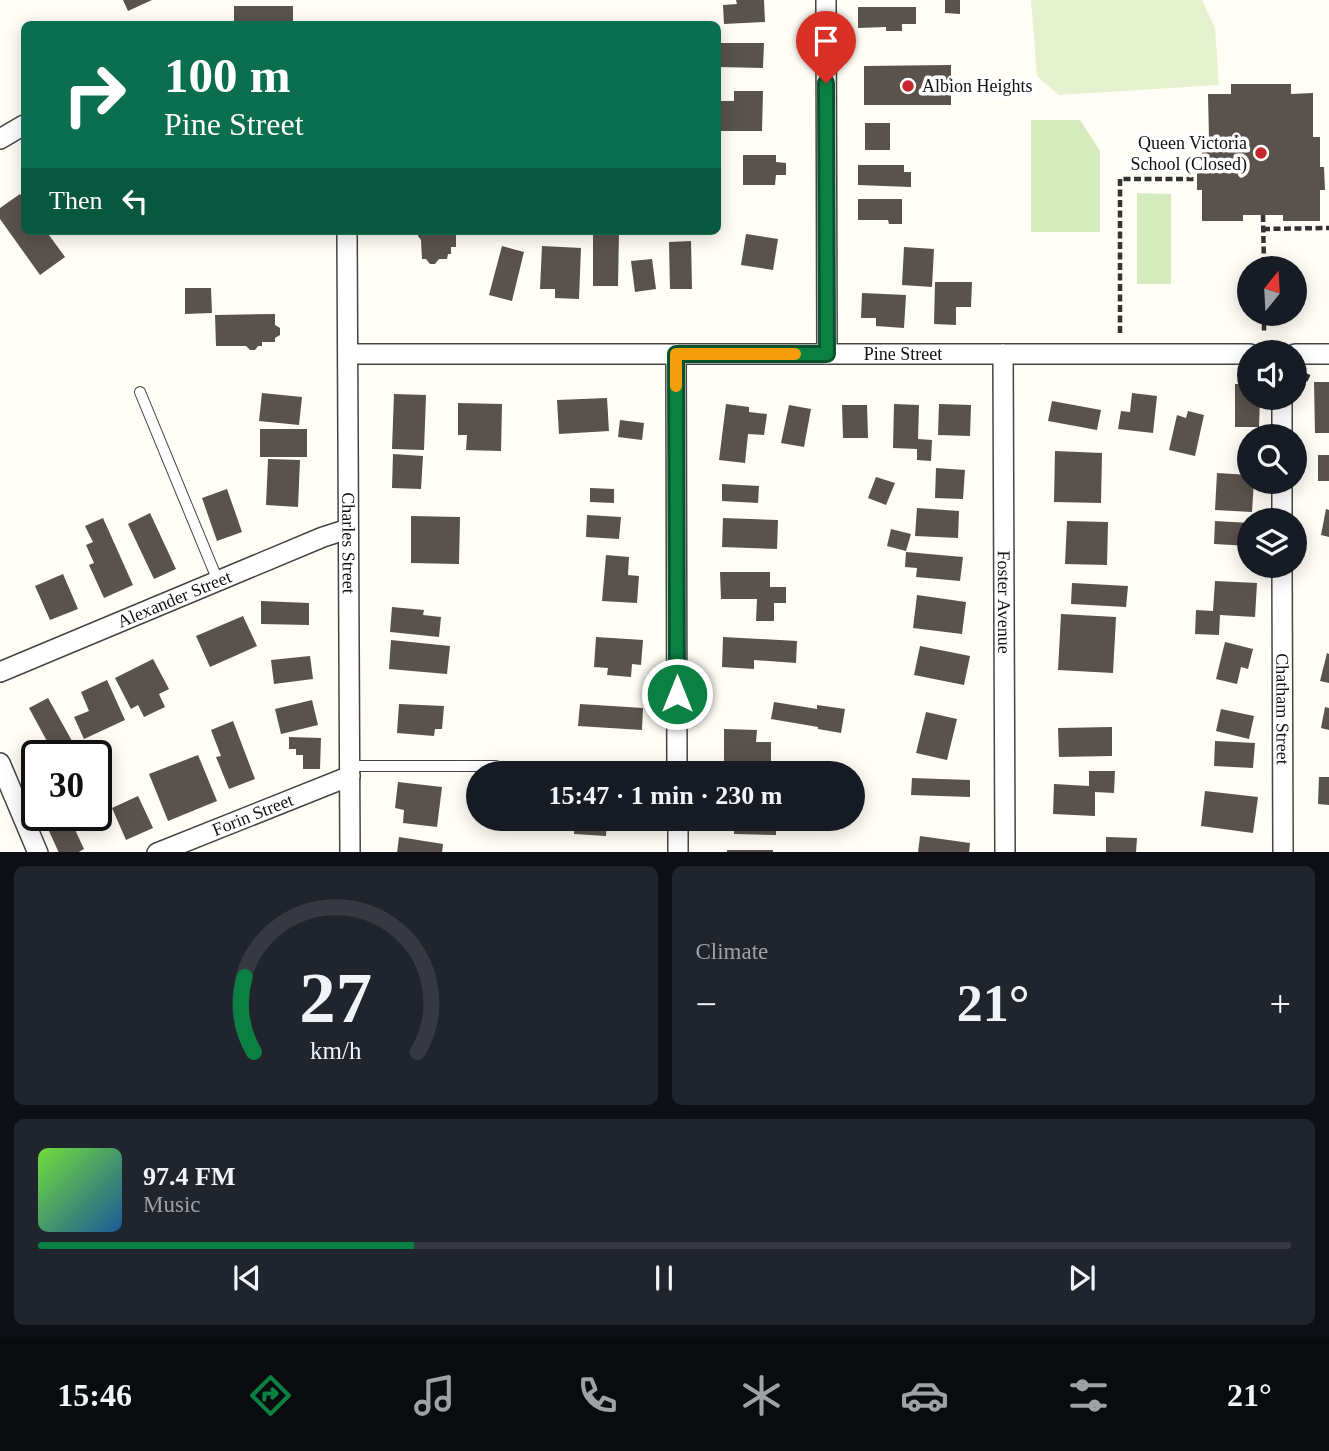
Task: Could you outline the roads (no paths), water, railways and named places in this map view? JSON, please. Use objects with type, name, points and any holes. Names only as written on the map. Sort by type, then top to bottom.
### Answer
[{"type":"street","points":[[825,0],[827,354]]},
{"type":"street","points":[[0,139],[21,127]]},
{"type":"street","name":"Charles Street","points":[[347,235],[350,852]]},
{"type":"street","name":"Pine Street","points":[[348,354],[1237,354]]},
{"type":"street","points":[[676,354],[677,761]]},
{"type":"street","name":"Foster Avenue","points":[[1003,354],[1005,852]]},
{"type":"street","points":[[1307,354],[1329,354]]},
{"type":"street","name":"Alexander Street","points":[[0,672],[323,537],[348,529]]},
{"type":"street","name":"Chatham Street","points":[[1282,578],[1283,852]]},
{"type":"street","points":[[0,763],[38,852]]},
{"type":"street","name":"Forin Street","points":[[157,852],[349,771]]},
{"type":"street","points":[[678,831],[678,852]]},
{"type":"lane","points":[[140,393],[218,581]]},
{"type":"lane","points":[[349,771],[466,767]]},
{"type":"place","name":"Albion Heights","points":[[908,86]]},
{"type":"place","name":"Queen Victoria School (Closed)","points":[[1261,153]]}]
